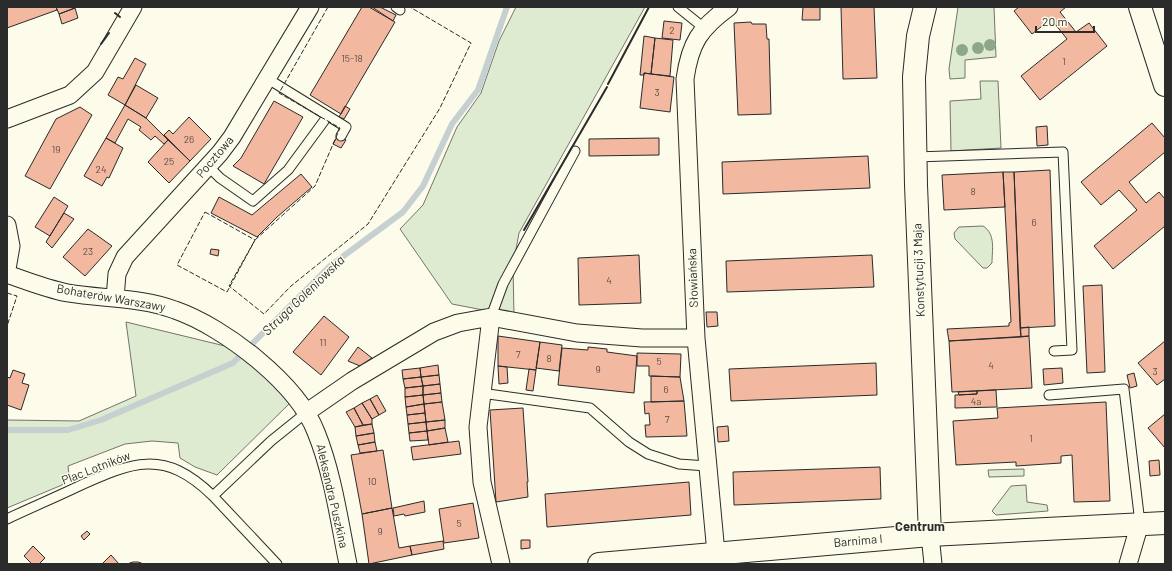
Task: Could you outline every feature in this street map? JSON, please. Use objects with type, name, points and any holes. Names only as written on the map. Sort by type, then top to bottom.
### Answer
[{"type":"street","points":[[7,119],[70,95],[95,72],[133,7]]},
{"type":"street","name":"Pocztowa","points":[[115,298],[117,274],[125,257],[208,166],[232,137],[310,7]]},
{"type":"street","name":"Słowiańska","points":[[716,559],[696,338],[684,79],[693,44],[704,28],[729,7]]},
{"type":"street","name":"Konstytucji 3 Maja","points":[[925,7],[918,36],[914,77],[930,535]]},
{"type":"street","points":[[1140,7],[1165,85]]},
{"type":"street","points":[[7,225],[11,246],[7,269]]},
{"type":"street","name":"Bohaterów Warszawy","points":[[7,274],[68,293],[115,298],[175,310],[209,325],[234,340]]},
{"type":"street","points":[[307,412],[352,381],[439,329],[458,323],[491,317],[577,333],[642,338],[696,338]]},
{"type":"street","points":[[491,317],[478,428],[482,482],[501,564]]},
{"type":"street","name":"Aleksandra Puszkina","points":[[234,340],[285,387],[307,412],[325,456],[348,564]]},
{"type":"street","points":[[1128,564],[1140,523]]},
{"type":"street","name":"Barnima I","points":[[599,564],[716,559],[930,535],[1140,523],[1165,523]]},
{"type":"street","points":[[930,535],[933,564]]},
{"type":"lane","points":[[678,7],[704,28]]},
{"type":"lane","points":[[268,79],[346,127],[341,136]]},
{"type":"lane","points":[[208,166],[220,178],[253,201],[288,170],[324,120]]},
{"type":"lane","points":[[491,317],[502,284],[575,151]]},
{"type":"lane","points":[[916,157],[1063,152],[1072,350],[1054,351]]},
{"type":"lane","points":[[1049,395],[1124,390],[1140,523]]},
{"type":"lane","points":[[481,394],[590,408],[629,442],[648,454],[679,464],[707,466]]},
{"type":"lane","points":[[213,496],[270,441],[307,412]]},
{"type":"lane","name":"Plac Lotników","points":[[7,519],[102,476],[138,464],[167,466],[198,481],[277,564]]},
{"type":"green space","points":[[516,7],[645,7],[519,233],[513,266],[514,316],[452,304],[400,229],[423,205],[457,127],[481,93],[499,41]]},
{"type":"green space","points":[[958,7],[994,7],[996,57],[965,60],[965,78],[950,79],[949,69]]},
{"type":"green space","points":[[980,81],[998,81],[1001,148],[951,151],[950,101],[981,99]]},
{"type":"green space","points":[[983,226],[990,233],[992,238],[992,263],[987,268],[983,268],[955,239],[954,233],[959,227]]},
{"type":"green space","points":[[126,322],[225,346],[260,367],[292,401],[217,475],[195,467],[180,458],[178,443],[152,441],[125,444],[68,466],[69,475],[62,485],[7,508],[7,420],[79,421],[136,396]]},
{"type":"green space","points":[[1024,469],[1024,476],[989,477],[988,470]]},
{"type":"green space","points":[[1026,485],[1027,502],[1047,505],[1048,511],[996,515],[992,511],[1011,486]]},
{"type":"building","points":[[7,7],[56,7],[57,10],[7,28]]},
{"type":"building","points":[[56,7],[74,7],[75,8],[59,14]]},
{"type":"building","points":[[362,7],[369,7],[395,22],[341,114],[310,95]]},
{"type":"building","points":[[372,7],[380,7],[396,15],[393,21]]},
{"type":"building","points":[[803,7],[820,7],[820,20],[802,20]]},
{"type":"building","points":[[841,7],[874,7],[877,78],[843,79]]},
{"type":"building","points":[[1019,7],[1066,7],[1060,12],[1076,32],[1089,23],[1107,46],[1040,100],[1021,76],[1067,39],[1051,19],[1032,34],[1014,11]]},
{"type":"building","points":[[75,8],[78,18],[62,24],[59,14]]},
{"type":"building","points":[[664,21],[682,23],[680,40],[662,38]]},
{"type":"building","points":[[751,22],[752,24],[766,24],[767,39],[769,39],[771,114],[738,115],[734,23]]},
{"type":"building","points":[[644,36],[655,38],[651,74],[644,73],[644,75],[640,75]]},
{"type":"building","points":[[655,38],[673,40],[670,76],[651,74]]},
{"type":"building","points":[[135,58],[146,64],[125,105],[108,95],[118,77],[123,79]]},
{"type":"building","points":[[644,73],[674,77],[670,112],[640,108]]},
{"type":"building","points":[[136,85],[158,98],[146,118],[125,105]]},
{"type":"building","points":[[274,101],[303,117],[264,184],[233,166],[241,158]]},
{"type":"building","points":[[125,105],[146,118],[168,140],[164,144],[155,136],[151,140],[139,130],[141,127],[128,119],[115,143],[106,138]]},
{"type":"building","points":[[345,106],[350,109],[344,119],[339,117]]},
{"type":"building","points":[[80,107],[92,115],[50,189],[25,176],[56,119]]},
{"type":"building","points":[[189,117],[211,139],[190,161],[164,135],[169,130],[173,134]]},
{"type":"building","points":[[1152,123],[1165,138],[1165,152],[1129,182],[1146,203],[1159,192],[1165,199],[1165,226],[1113,269],[1094,246],[1137,210],[1119,190],[1101,205],[1081,182]]},
{"type":"building","points":[[1047,126],[1048,145],[1037,146],[1036,127]]},
{"type":"building","points":[[338,135],[346,140],[341,148],[333,144]]},
{"type":"building","points":[[106,138],[123,148],[109,178],[107,177],[102,186],[84,176]]},
{"type":"building","points":[[659,138],[659,155],[589,156],[589,139]]},
{"type":"building","points":[[168,140],[190,161],[169,183],[148,162]]},
{"type":"building","points":[[868,156],[870,188],[723,194],[722,162]]},
{"type":"building","points":[[1050,170],[1055,326],[1020,328],[1014,172]]},
{"type":"building","points":[[1003,172],[1005,207],[944,210],[942,175]]},
{"type":"building","points":[[1003,172],[1014,172],[1021,337],[949,341],[947,329],[1009,326],[1009,323],[1011,322]]},
{"type":"building","points":[[301,174],[312,187],[277,217],[257,237],[211,213],[219,197],[252,215]]},
{"type":"building","points":[[54,197],[68,206],[50,236],[35,227]]},
{"type":"building","points":[[64,213],[74,219],[52,248],[46,242]]},
{"type":"building","points":[[88,229],[112,246],[85,276],[63,257]]},
{"type":"building","points":[[211,249],[219,250],[218,256],[210,254]]},
{"type":"building","points":[[639,255],[641,303],[579,305],[578,258]]},
{"type":"building","points":[[872,255],[874,287],[727,292],[726,261]]},
{"type":"building","points":[[1102,285],[1105,372],[1087,373],[1083,286]]},
{"type":"building","points":[[706,312],[717,312],[718,326],[707,327]]},
{"type":"building","points":[[324,316],[349,337],[321,375],[293,352]]},
{"type":"building","points":[[1029,327],[1029,336],[1021,337],[1020,328]]},
{"type":"building","points":[[498,336],[540,342],[536,370],[498,366]]},
{"type":"building","points":[[1029,336],[1032,388],[952,392],[949,341]]},
{"type":"building","points":[[1165,341],[1165,379],[1157,385],[1138,363]]},
{"type":"building","points":[[540,342],[562,345],[559,371],[536,368]]},
{"type":"building","points":[[358,347],[372,358],[360,366],[348,361]]},
{"type":"building","points":[[588,347],[607,349],[607,352],[637,356],[634,393],[558,385],[562,348],[588,350]]},
{"type":"building","points":[[637,353],[681,354],[680,377],[649,376],[649,366],[637,366]]},
{"type":"building","points":[[876,363],[877,395],[731,401],[729,369]]},
{"type":"building","points":[[438,365],[439,375],[421,377],[420,368]]},
{"type":"building","points":[[498,366],[507,367],[508,383],[499,384]]},
{"type":"building","points":[[420,368],[421,377],[403,379],[402,370]]},
{"type":"building","points":[[1062,368],[1063,383],[1044,385],[1043,369]]},
{"type":"building","points":[[529,369],[536,370],[533,391],[526,390]]},
{"type":"building","points":[[13,370],[25,374],[22,383],[29,385],[21,410],[7,405],[7,377],[10,378]]},
{"type":"building","points":[[1134,373],[1137,386],[1130,388],[1127,375]]},
{"type":"building","points":[[439,375],[440,384],[423,386],[421,377]]},
{"type":"building","points":[[651,376],[680,377],[684,401],[651,402]]},
{"type":"building","points":[[421,377],[423,386],[405,388],[403,379]]},
{"type":"building","points":[[440,384],[441,393],[423,395],[423,386]]},
{"type":"building","points":[[423,386],[423,395],[405,397],[405,388]]},
{"type":"building","points":[[996,390],[997,407],[955,408],[955,395],[977,394],[977,391]]},
{"type":"building","points":[[977,391],[977,394],[959,395],[958,392]]},
{"type":"building","points":[[441,393],[442,402],[424,404],[423,395]]},
{"type":"building","points":[[377,395],[386,411],[379,415],[370,399]]},
{"type":"building","points":[[423,395],[424,404],[406,407],[405,397]]},
{"type":"building","points":[[370,399],[379,415],[372,419],[362,403]]},
{"type":"building","points":[[684,401],[687,436],[646,437],[645,425],[650,425],[649,413],[645,414],[644,402]]},
{"type":"building","points":[[442,402],[445,420],[426,422],[424,404]]},
{"type":"building","points":[[1106,402],[1110,501],[1074,502],[1072,455],[1061,456],[1061,463],[1016,466],[1016,462],[956,465],[953,421],[998,418],[997,408]]},
{"type":"building","points":[[362,403],[372,419],[372,424],[363,425],[354,408]]},
{"type":"building","points":[[424,404],[425,413],[407,415],[406,407]]},
{"type":"building","points":[[354,408],[363,425],[355,427],[346,412]]},
{"type":"building","points":[[523,408],[528,497],[496,502],[490,410]]},
{"type":"building","points":[[425,413],[426,422],[408,424],[407,415]]},
{"type":"building","points":[[1165,414],[1165,448],[1148,428]]},
{"type":"building","points":[[445,420],[445,428],[427,431],[426,422]]},
{"type":"building","points":[[426,422],[427,431],[409,433],[408,424]]},
{"type":"building","points":[[372,424],[374,433],[356,436],[355,427]]},
{"type":"building","points":[[728,426],[729,441],[718,442],[717,427]]},
{"type":"building","points":[[445,428],[448,442],[429,445],[427,431]]},
{"type":"building","points":[[427,431],[428,440],[410,441],[409,433]]},
{"type":"building","points":[[374,433],[375,442],[358,445],[356,436]]},
{"type":"building","points":[[459,441],[461,454],[413,460],[411,447]]},
{"type":"building","points":[[375,442],[377,451],[360,453],[358,445]]},
{"type":"building","points":[[383,450],[392,508],[362,514],[351,455]]},
{"type":"building","points":[[1159,460],[1160,475],[1150,476],[1149,461]]},
{"type":"building","points":[[880,467],[881,499],[734,505],[733,472]]},
{"type":"building","points":[[689,482],[691,515],[547,527],[545,494]]},
{"type":"building","points":[[424,501],[425,512],[405,516],[404,514],[394,516],[393,508]]},
{"type":"building","points":[[473,503],[479,538],[444,543],[439,509]]},
{"type":"building","points":[[392,508],[399,548],[410,546],[412,555],[369,564],[362,514]]},
{"type":"building","points":[[87,531],[90,534],[84,540],[81,536]]},
{"type":"building","points":[[521,540],[530,540],[530,548],[521,549]]},
{"type":"building","points":[[443,541],[444,549],[412,555],[410,546]]},
{"type":"building","points":[[33,546],[45,558],[39,564],[32,564],[24,556]]},
{"type":"building","points":[[111,555],[119,564],[102,564]]},
{"type":"building","points":[[138,562],[144,564],[127,564]]},
{"type":"waterway","name":"Struga Goleniowska","points":[[7,430],[68,430],[101,420],[233,363],[330,266],[403,212],[423,186],[452,124],[478,90],[507,7]]},
{"type":"fence","points":[[328,7],[279,93],[340,128],[315,186],[255,240],[229,286],[264,314],[291,286],[368,224],[440,108],[471,43],[410,7]]},
{"type":"fence","points":[[205,212],[255,240],[227,292],[177,265],[205,212]]},
{"type":"fence","points":[[7,293],[17,296],[7,326]]},
{"type":"wall","points":[[608,84],[649,7]]},
{"type":"wall","points":[[115,13],[120,17]]},
{"type":"wall","points":[[101,44],[109,33]]},
{"type":"wall","points":[[524,230],[607,87]]},
{"type":"district","name":"Centrum","points":[[920,526]]}]
